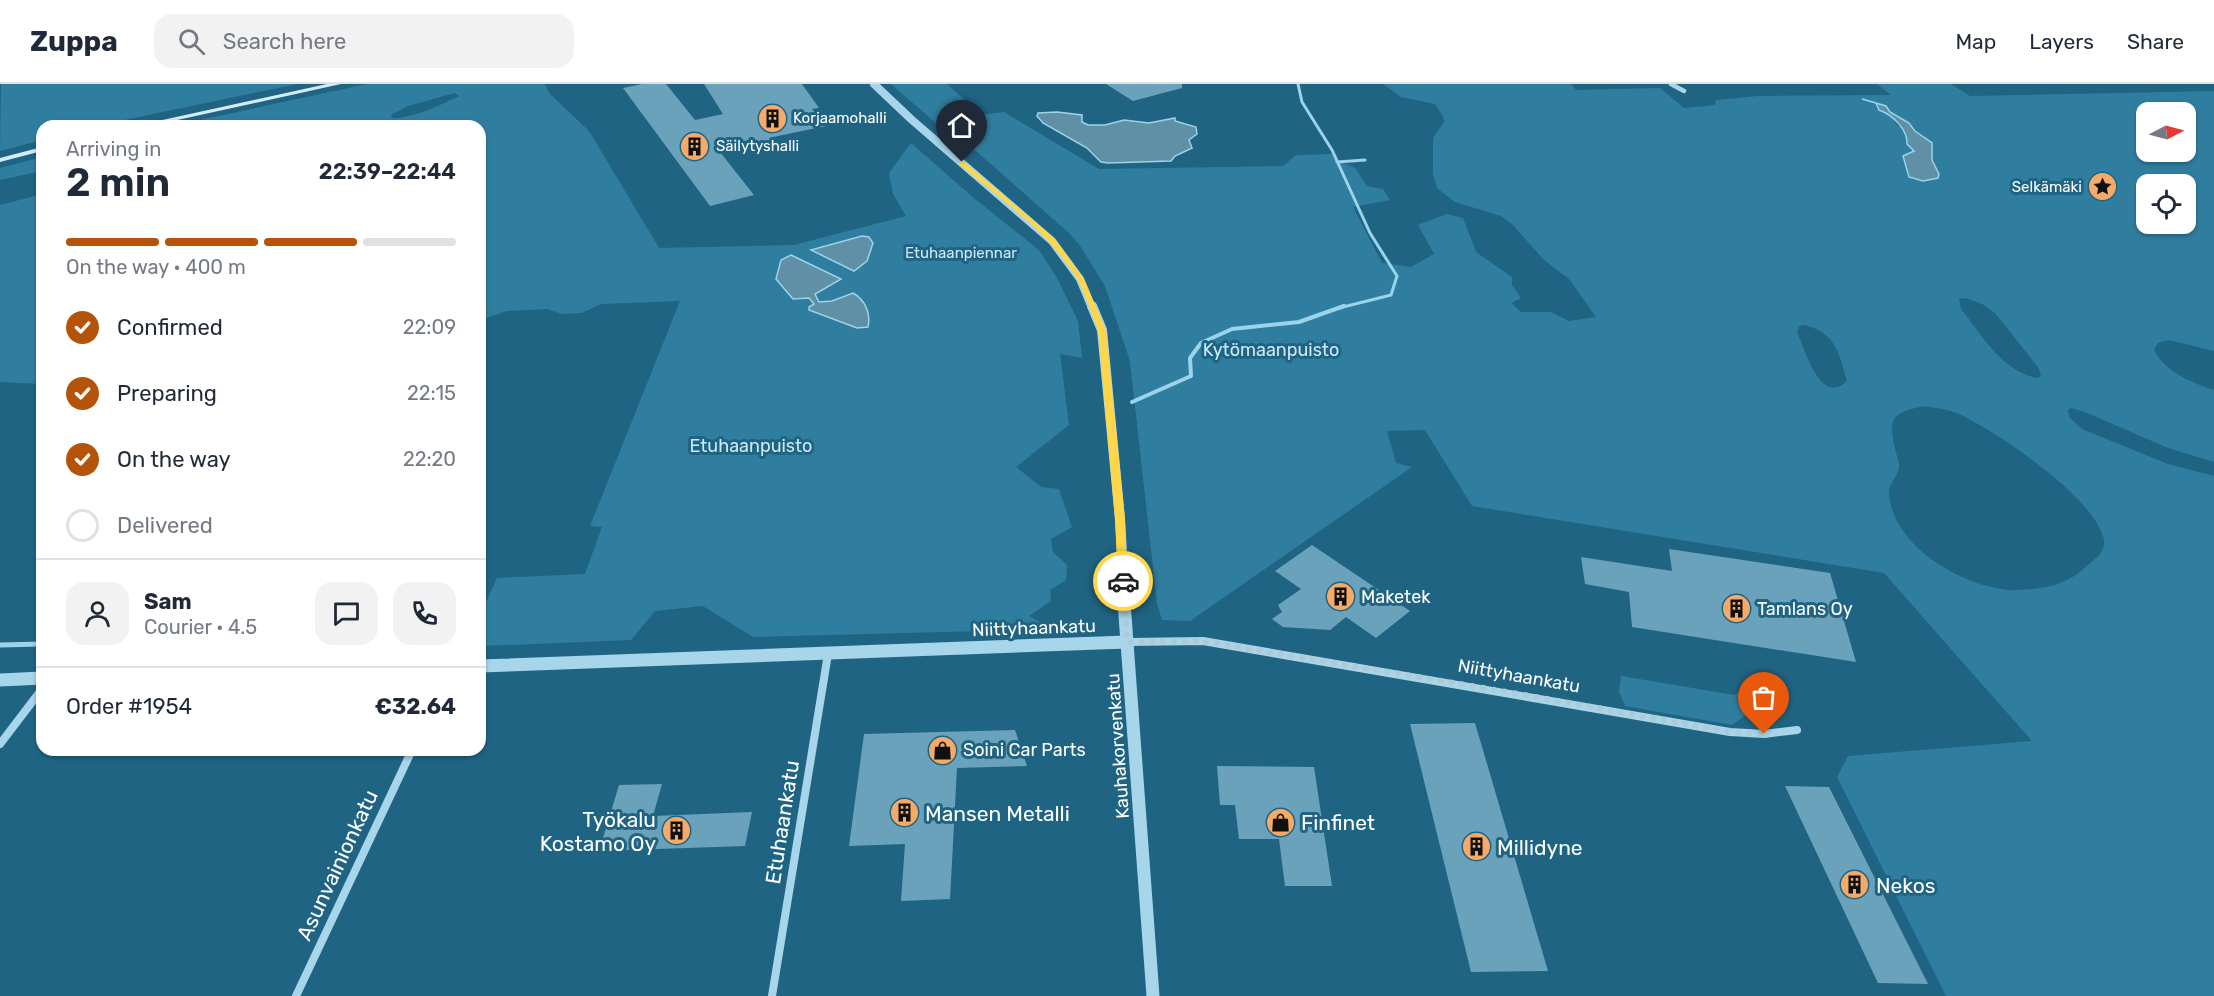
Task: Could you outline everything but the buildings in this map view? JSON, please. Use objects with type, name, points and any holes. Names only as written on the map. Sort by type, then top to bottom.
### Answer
[{"type":"main road","points":[[167,120],[337,84]]},
{"type":"main road","points":[[0,160],[36,151]]},
{"type":"street","name":"Kauhakorvenkatu","points":[[874,84],[1052,241],[1086,289],[1102,330],[1120,519],[1153,996]]},
{"type":"street","points":[[1671,84],[1684,91]]},
{"type":"street","name":"Niittyhaankatu","points":[[486,666],[1203,641],[1517,693],[1730,732],[1764,734],[1797,730]]},
{"type":"street","name":"Etuhaankatu","points":[[772,996],[829,653]]},
{"type":"street","points":[[0,680],[36,678]]},
{"type":"street","points":[[0,744],[36,697]]},
{"type":"street","name":"Asunvainionkatu","points":[[296,996],[409,756]]},
{"type":"green space","points":[[1,84],[297,84],[125,120],[36,120],[36,142],[0,151]]},
{"type":"green space","points":[[367,84],[545,84],[549,93],[589,131],[659,248],[794,245],[906,216],[893,194],[889,173],[911,143],[975,199],[1039,250],[1056,276],[1078,321],[1082,358],[1060,354],[1069,425],[1016,467],[1041,487],[1059,489],[1072,527],[1051,539],[1053,552],[1067,565],[1066,580],[1050,590],[1051,601],[1029,616],[1052,629],[753,637],[703,606],[655,611],[631,640],[486,646],[486,602],[497,578],[585,574],[602,527],[590,526],[680,301],[601,304],[582,313],[561,314],[547,309],[507,311],[486,318],[486,120],[200,120]],"holes":[[[455,93],[459,96],[435,107],[399,118],[392,118],[391,115],[408,106]]]},
{"type":"green space","name":"Kytömaanpuisto","points":[[891,84],[947,84],[981,115],[1004,112],[1099,169],[1283,166],[1296,155],[1336,154],[1339,161],[1355,168],[1367,186],[1383,189],[1390,200],[1353,207],[1382,263],[1411,267],[1434,254],[1418,225],[1447,214],[1463,218],[1476,252],[1512,277],[1512,285],[1521,298],[1511,303],[1521,312],[1551,312],[1569,321],[1596,317],[1569,279],[1544,260],[1512,224],[1501,216],[1455,202],[1437,188],[1433,174],[1433,138],[1444,122],[1435,104],[1401,97],[1383,84],[1571,84],[1576,90],[1660,88],[1684,108],[1715,105],[1716,100],[1758,96],[1891,95],[1877,84],[1951,84],[1970,96],[2214,91],[2214,351],[2169,340],[2158,343],[2154,350],[2165,365],[2172,370],[2214,390],[2214,462],[2168,448],[2085,412],[2071,408],[2068,410],[2069,417],[2082,429],[2168,464],[2214,476],[2214,996],[1946,996],[1837,777],[1848,756],[2032,741],[1884,573],[1472,506],[1425,430],[1387,431],[1396,463],[1412,467],[1190,621],[1162,620],[1157,603],[1130,361],[1105,286],[1081,247],[1069,233],[977,152],[938,125]],"holes":[[[1875,103],[1888,107],[1890,112],[1909,123],[1933,149],[1932,159],[1939,174],[1908,175],[1903,156],[1914,151],[1907,144],[1908,137],[1904,129],[1897,125],[1890,114],[1882,112]],[[1966,298],[1984,305],[1995,313],[2038,367],[2041,375],[2038,378],[2014,368],[1994,351],[1961,309],[1959,299]],[[1799,326],[1814,328],[1829,338],[1838,353],[1847,381],[1837,387],[1829,387],[1821,381],[1809,362],[1797,332]],[[1923,406],[1955,412],[1976,423],[2019,450],[2064,486],[2097,523],[2104,540],[2100,554],[2082,571],[2055,585],[2009,590],[1990,587],[1952,572],[1917,547],[1904,532],[1894,514],[1889,491],[1899,466],[1893,438],[1893,423],[1899,414]]]},
{"type":"green space","points":[[36,159],[36,172],[0,180],[0,168]]},
{"type":"green space","points":[[36,196],[36,384],[0,382],[0,205]]},
{"type":"green space","points":[[1621,676],[1734,695],[1753,685],[1784,689],[1789,701],[1785,711],[1758,706],[1732,725],[1625,706],[1619,692]]},
{"type":"shaded area","points":[[1876,103],[1886,106],[1890,112],[1909,123],[1915,131],[1932,143],[1932,160],[1939,174],[1938,178],[1923,181],[1909,177],[1903,156],[1914,151],[1907,144],[1905,133],[1899,124],[1879,110]]},
{"type":"shaded area","points":[[1057,112],[1082,115],[1082,122],[1088,125],[1105,125],[1124,120],[1149,123],[1175,118],[1175,121],[1196,127],[1197,134],[1189,140],[1192,148],[1175,156],[1171,161],[1101,162],[1087,148],[1043,123],[1037,116],[1038,113]]},
{"type":"shaded area","points":[[862,236],[869,237],[873,243],[867,261],[854,271],[811,250]]},
{"type":"shaded area","points":[[791,255],[841,279],[815,294],[819,302],[832,301],[853,293],[866,307],[869,317],[868,327],[857,328],[809,310],[809,307],[814,304],[809,298],[793,299],[776,279],[781,260]]},
{"type":"waterway","points":[[1298,84],[1302,102],[1337,162]]},
{"type":"waterway","points":[[1337,162],[1365,160]]},
{"type":"waterway","points":[[1337,162],[1370,233],[1397,276],[1391,295],[1339,308]]},
{"type":"waterway","points":[[1132,402],[1191,376],[1190,358],[1201,343],[1232,329],[1299,322],[1344,306]]},
{"type":"waterway","points":[[0,645],[36,644]]},
{"type":"way so far","points":[[1123,581],[1127,642],[1203,641],[1730,732],[1764,734]]},
{"type":"place","name":"Korjaamohalli","points":[[772,118]]},
{"type":"place","name":"Säilytyshalli","points":[[695,146]]},
{"type":"place","name":"Selkämäki","points":[[2103,187]]},
{"type":"place","name":"Maketek","points":[[1340,597]]},
{"type":"place","name":"Tamlans Oy","points":[[1736,609]]},
{"type":"place","name":"Soini Car Parts","points":[[942,750]]},
{"type":"place","name":"Mansen Metalli","points":[[904,813]]},
{"type":"place","name":"Finfinet","points":[[1280,822]]},
{"type":"place","name":"Työkalu Kostamo Oy","points":[[677,831]]},
{"type":"place","name":"Millidyne","points":[[1476,847]]},
{"type":"place","name":"Nekos","points":[[1855,885]]},
{"type":"route","points":[[962,162],[1052,241],[1067,259],[1086,289],[1102,330],[1120,519],[1123,581]]},
{"type":"park label","name":"Etuhaanpiennar","points":[[961,253]]},
{"type":"park label","name":"Etuhaanpuisto","points":[[751,446]]}]
